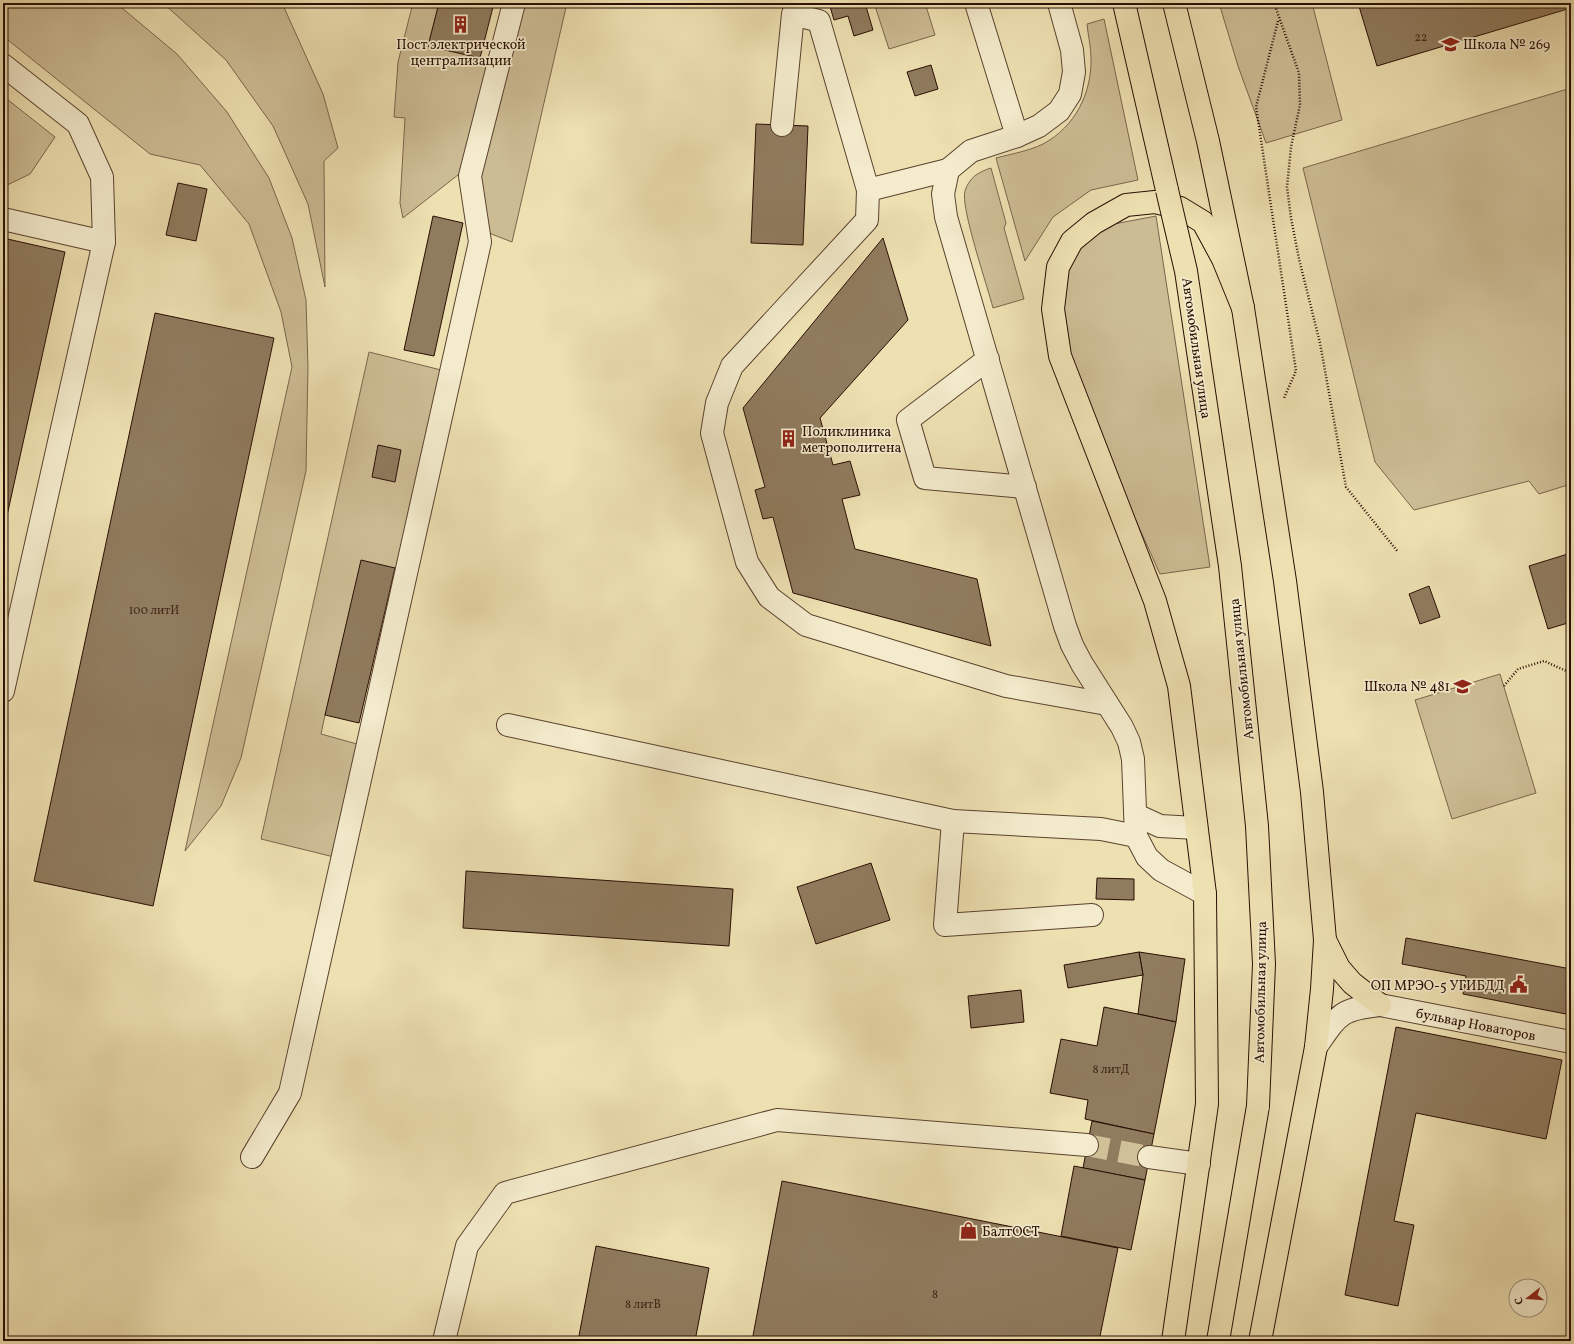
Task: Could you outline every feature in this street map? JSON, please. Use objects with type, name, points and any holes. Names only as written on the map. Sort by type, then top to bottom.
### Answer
[{"type":"main road","name":"Автомобильная улица","points":[[1124,3],[1186,271],[1230,566],[1257,826],[1264,964],[1258,1106],[1218,1341]]},
{"type":"main road","points":[[1174,3],[1208,141],[1243,308],[1285,581],[1312,792],[1325,940],[1316,1047],[1260,1341]]},
{"type":"main road","points":[[1173,1341],[1207,1104],[1205,894],[1179,686],[1155,601],[1060,356],[1053,309],[1058,267],[1072,241],[1094,223],[1126,205],[1155,202],[1180,208],[1203,222],[1223,259],[1243,308]]},
{"type":"main road","points":[[1325,940],[1339,968],[1352,983],[1380,1005]]},
{"type":"street","points":[[252,1157],[290,1093],[480,242],[470,176],[514,3]]},
{"type":"street","points":[[976,3],[1017,136]]},
{"type":"street","points":[[868,190],[948,170],[971,151],[1017,136],[1039,126],[1059,111],[1070,94],[1074,72],[1072,50],[1059,3]]},
{"type":"street","points":[[782,125],[793,14],[819,21],[868,190],[867,220],[732,366],[716,403],[712,433],[747,562],[769,597],[806,625],[1006,686],[1107,704]]},
{"type":"street","points":[[3,65],[78,124],[102,177],[104,242],[3,690]]},
{"type":"street","points":[[948,170],[943,194],[946,216],[1072,645],[1129,742],[1133,759],[1136,825],[1147,857],[1161,870],[1205,894]]},
{"type":"street","points":[[3,219],[104,242]]},
{"type":"street","points":[[988,359],[908,420],[925,478],[1025,487]]},
{"type":"street","points":[[508,725],[953,821],[1101,829],[1136,825],[1196,828]]},
{"type":"street","points":[[953,821],[945,925],[1092,915]]},
{"type":"street","points":[[1316,1047],[1334,1021],[1349,1010],[1380,1005]]},
{"type":"street","name":"бульвар Новаторов","points":[[1380,1005],[1571,1042]]},
{"type":"street","points":[[444,1341],[466,1246],[505,1193],[777,1120],[1087,1145]]},
{"type":"street","points":[[1149,1157],[1199,1164]]},
{"type":"path","points":[[1274,3],[1278,19],[1299,72],[1300,105],[1291,147],[1287,187],[1291,218],[1299,259],[1320,343],[1346,487],[1398,552]]},
{"type":"path","points":[[1278,19],[1256,107],[1296,372],[1284,399]]},
{"type":"path","points":[[1504,686],[1518,669],[1544,661],[1571,672]]},
{"type":"shaded area","points":[[3,3],[49,3],[52,5],[69,3],[116,3],[177,54],[227,112],[269,178],[292,238],[306,300],[308,367],[306,471],[241,758],[221,806],[185,851],[292,367],[281,312],[249,224],[200,165],[150,154],[3,36]]},
{"type":"shaded area","points":[[163,3],[282,3],[323,94],[338,148],[324,161],[325,287],[308,204],[273,126],[226,60]]},
{"type":"shaded area","points":[[413,3],[439,3],[428,46],[480,58],[490,65],[463,171],[403,218],[400,203],[405,118],[394,117],[398,62]]},
{"type":"shaded area","points":[[524,3],[567,3],[512,242],[489,233],[478,177]]},
{"type":"shaded area","points":[[874,3],[925,3],[935,35],[889,49]]},
{"type":"shaded area","points":[[1219,3],[1312,3],[1342,120],[1266,143],[1238,66]]},
{"type":"shaded area","points":[[1104,19],[1138,180],[1091,190],[1053,217],[1025,261],[996,158],[1043,144],[1054,137],[1073,119],[1085,96],[1091,71],[1091,54],[1087,24]]},
{"type":"shaded area","points":[[1571,88],[1571,484],[1539,494],[1529,481],[1414,510],[1375,462],[1303,168]]},
{"type":"shaded area","points":[[3,96],[55,137],[30,174],[3,187]]},
{"type":"shaded area","points":[[991,168],[1006,223],[1004,228],[1024,299],[993,308],[970,229],[965,200],[965,191],[969,182],[982,171]]},
{"type":"shaded area","points":[[1156,216],[1210,567],[1160,574],[1105,452],[1066,354],[1064,305],[1066,267],[1090,237],[1114,224]]},
{"type":"shaded area","points":[[369,352],[445,371],[403,565],[395,568],[325,715],[321,734],[357,744],[334,857],[261,839]]},
{"type":"shaded area","points":[[1500,674],[1536,793],[1452,819],[1415,700]]},
{"type":"building","name":"Пост электрической централизации","points":[[439,3],[494,3],[480,58],[428,46]]},
{"type":"building","points":[[829,3],[865,3],[873,30],[854,36],[848,16],[834,20]]},
{"type":"building","points":[[1358,3],[1571,3],[1571,8],[1377,66]]},
{"type":"building","points":[[931,65],[938,89],[915,96],[907,72]]},
{"type":"building","points":[[756,124],[808,126],[803,245],[751,243]]},
{"type":"building","points":[[178,183],[207,189],[196,241],[166,235]]},
{"type":"building","points":[[433,216],[463,223],[434,356],[404,350]]},
{"type":"building","points":[[3,238],[65,252],[3,534]]},
{"type":"building","name":"Поликлиника метрополитена","points":[[883,238],[908,320],[820,418],[833,465],[850,461],[860,495],[842,499],[855,549],[977,579],[991,646],[793,593],[773,517],[763,519],[755,490],[765,487],[743,408]]},
{"type":"building","points":[[155,313],[274,338],[153,906],[34,881]]},
{"type":"building","points":[[378,445],[401,450],[395,482],[372,477]]},
{"type":"building","points":[[1571,553],[1571,622],[1548,629],[1529,566]]},
{"type":"building","points":[[361,560],[395,568],[359,723],[325,715]]},
{"type":"building","points":[[1429,586],[1440,617],[1420,624],[1409,594]]},
{"type":"building","points":[[871,863],[890,920],[816,944],[797,887]]},
{"type":"building","points":[[466,871],[733,889],[729,946],[463,928]]},
{"type":"building","points":[[1097,878],[1134,879],[1134,900],[1096,899]]},
{"type":"building","name":"ОП МРЭО-5 УГИБДД","points":[[1406,938],[1571,969],[1571,1015],[1463,994],[1466,976],[1402,964]]},
{"type":"building","points":[[1139,952],[1185,959],[1176,1022],[1138,1014],[1143,975]]},
{"type":"building","points":[[1139,952],[1143,975],[1068,988],[1064,965]]},
{"type":"building","points":[[1021,990],[1024,1022],[971,1028],[968,996]]},
{"type":"building","points":[[1104,1007],[1176,1022],[1154,1134],[1085,1119],[1088,1100],[1050,1093],[1061,1039],[1097,1046]]},
{"type":"building","points":[[1396,1027],[1562,1060],[1546,1139],[1416,1113],[1394,1221],[1414,1225],[1398,1306],[1345,1295]]},
{"type":"building","points":[[1092,1121],[1154,1134],[1145,1180],[1083,1168]]},
{"type":"building","points":[[1074,1166],[1145,1180],[1131,1250],[1061,1236]]},
{"type":"building","points":[[782,1181],[1118,1248],[1099,1341],[752,1341]]},
{"type":"building","points":[[596,1246],[709,1268],[695,1341],[578,1341]]},
{"type":"tunnel","points":[[1087,1145],[1149,1157]]},
{"type":"place","name":"Пост электрической централизации","points":[[461,24]]},
{"type":"place","name":"Школа № 269","points":[[1450,44]]},
{"type":"place","name":"Поликлиника метрополитена","points":[[789,439]]},
{"type":"place","name":"Школа № 481","points":[[1463,686]]},
{"type":"place","name":"ОП МРЭО-5 УГИБДД","points":[[1518,985]]},
{"type":"place","name":"БалтОСТ","points":[[969,1231]]}]
